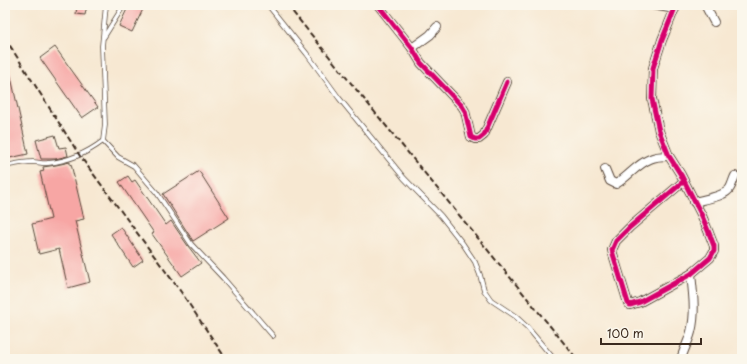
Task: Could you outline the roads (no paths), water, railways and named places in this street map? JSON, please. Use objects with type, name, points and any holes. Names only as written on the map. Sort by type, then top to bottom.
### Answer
[{"type":"street","points":[[378,5],[412,48],[421,64],[462,106],[465,111],[471,137],[479,139],[484,135],[508,82]]},
{"type":"street","points":[[653,5],[675,7],[653,68],[652,99],[659,131],[669,156],[684,182],[709,233],[714,246],[714,251],[710,258],[691,274],[640,302],[630,305],[628,303],[613,254],[612,250],[614,245],[620,236],[684,182]]},
{"type":"street","points":[[705,5],[714,22]]},
{"type":"street","points":[[412,48],[430,35],[437,27]]},
{"type":"street","points":[[604,170],[610,182],[616,184],[650,158],[669,156]]},
{"type":"street","points":[[694,202],[722,195],[727,192],[735,176]]},
{"type":"street","points":[[683,359],[682,356],[691,333],[693,320],[691,274]]},
{"type":"lane","points":[[5,166],[21,162],[47,164],[80,156],[103,141],[105,125],[102,46],[106,5]]},
{"type":"lane","points":[[103,38],[124,5]]},
{"type":"lane","points":[[268,5],[344,104],[404,178],[441,216],[463,244],[475,262],[484,290],[491,300],[515,316],[527,327],[554,359]]},
{"type":"lane","points":[[103,141],[118,157],[134,166],[157,193],[191,244],[223,278],[273,336]]},
{"type":"railway","points":[[287,5],[577,359]]},
{"type":"railway","points":[[5,38],[80,156],[181,292],[226,359]]}]
